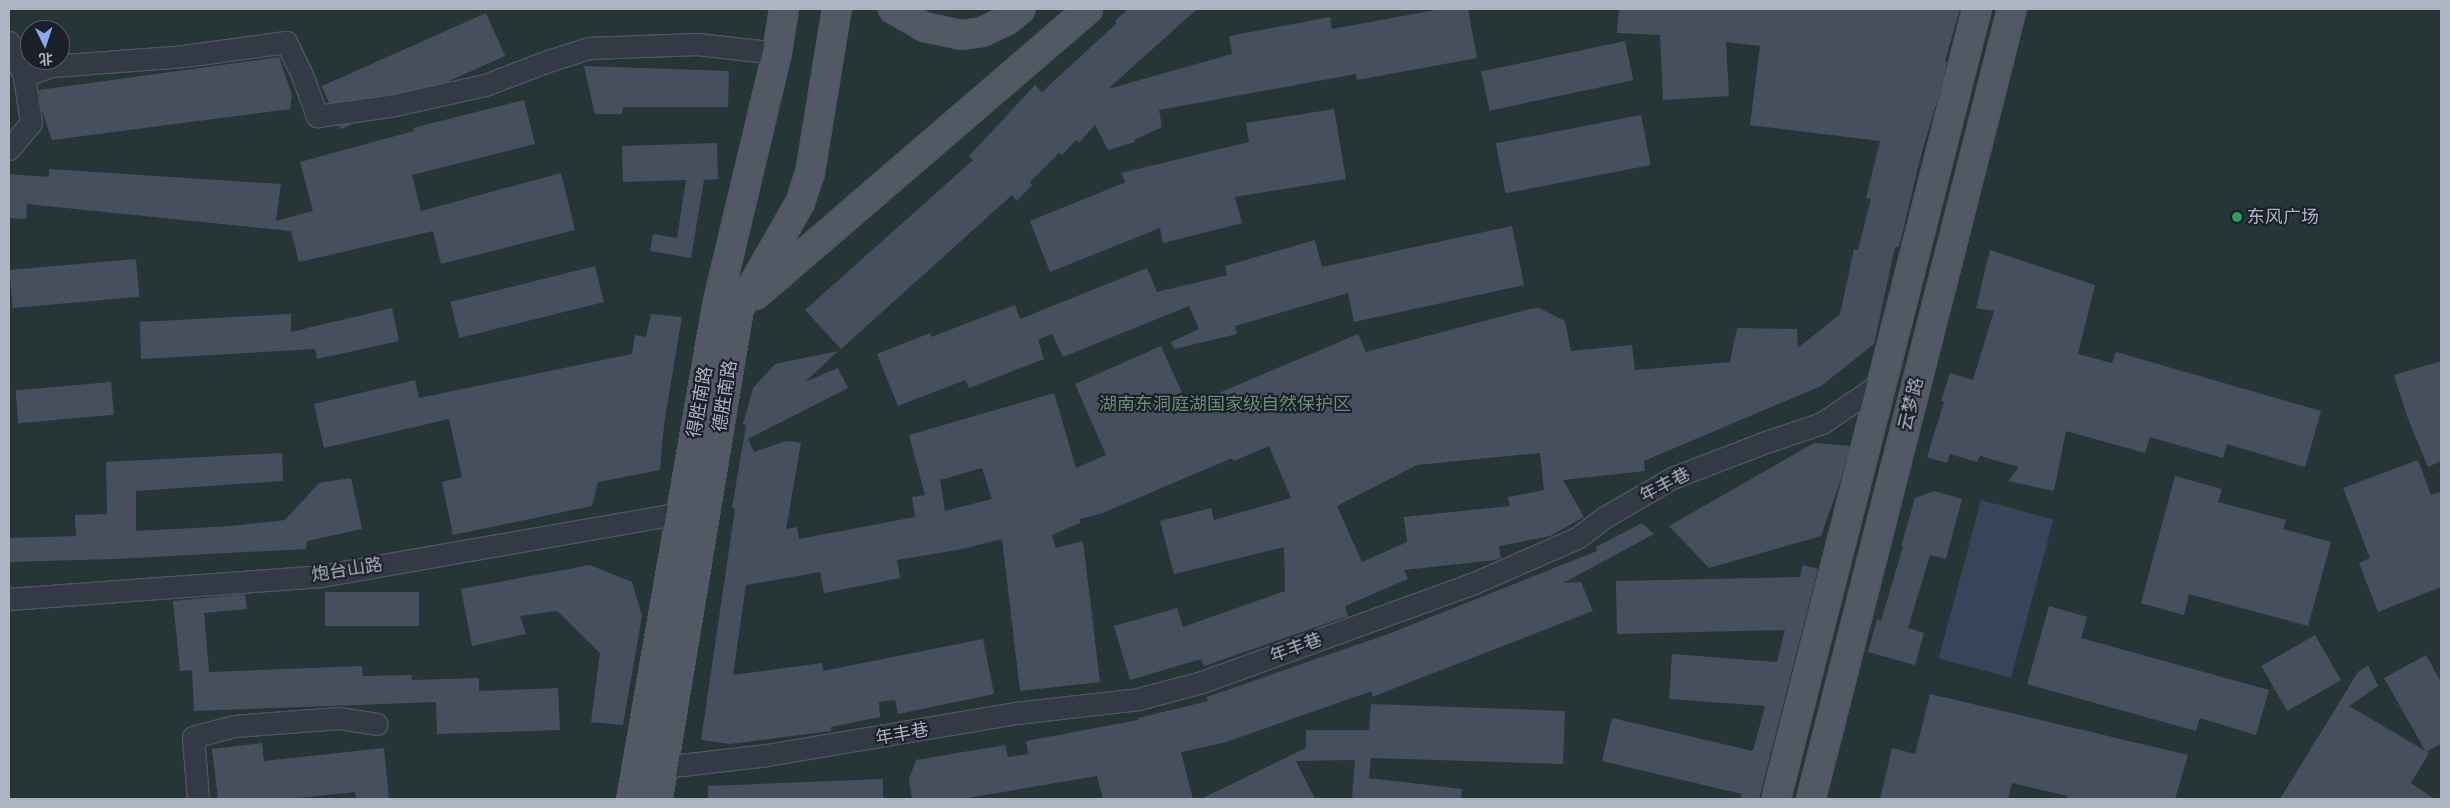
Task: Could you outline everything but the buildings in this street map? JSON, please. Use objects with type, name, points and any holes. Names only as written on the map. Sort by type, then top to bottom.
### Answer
[{"type":"main road","name":"得胜南路","points":[[631,799],[716,305],[777,53],[784,9]]},
{"type":"main road","name":"德胜南路","points":[[658,799],[739,309],[800,203],[810,173],[837,9]]},
{"type":"main road","points":[[893,9],[924,27],[961,35],[982,32],[1006,21],[1021,9]]},
{"type":"main road","points":[[739,309],[1088,9]]},
{"type":"main road","points":[[1776,799],[1977,9]]},
{"type":"main road","name":"云梦路","points":[[1811,799],[2012,9]]},
{"type":"street","points":[[9,42],[24,76],[31,122],[9,150]]},
{"type":"street","points":[[24,76],[52,66],[184,56],[286,42],[302,75],[317,116],[390,106],[485,85],[588,48],[697,44],[777,53]]},
{"type":"street","name":"年丰巷","points":[[664,767],[786,752],[1016,713],[1138,699],[1202,682],[1474,583],[1577,538],[1605,517],[1672,478],[1822,423],[1881,384]]},
{"type":"street","name":"炮台山路","points":[[9,598],[320,576],[681,513]]},
{"type":"street","points":[[198,799],[193,737],[234,726],[339,718],[377,724]]},
{"type":"green space","name":"湖南东洞庭湖国家级自然保护区","points":[[9,9],[2441,9],[2441,799],[9,799]]},
{"type":"water","points":[[1981,500],[2053,519],[2011,678],[1939,658]]},
{"type":"place","name":"东风广场","points":[[2237,217]]}]
